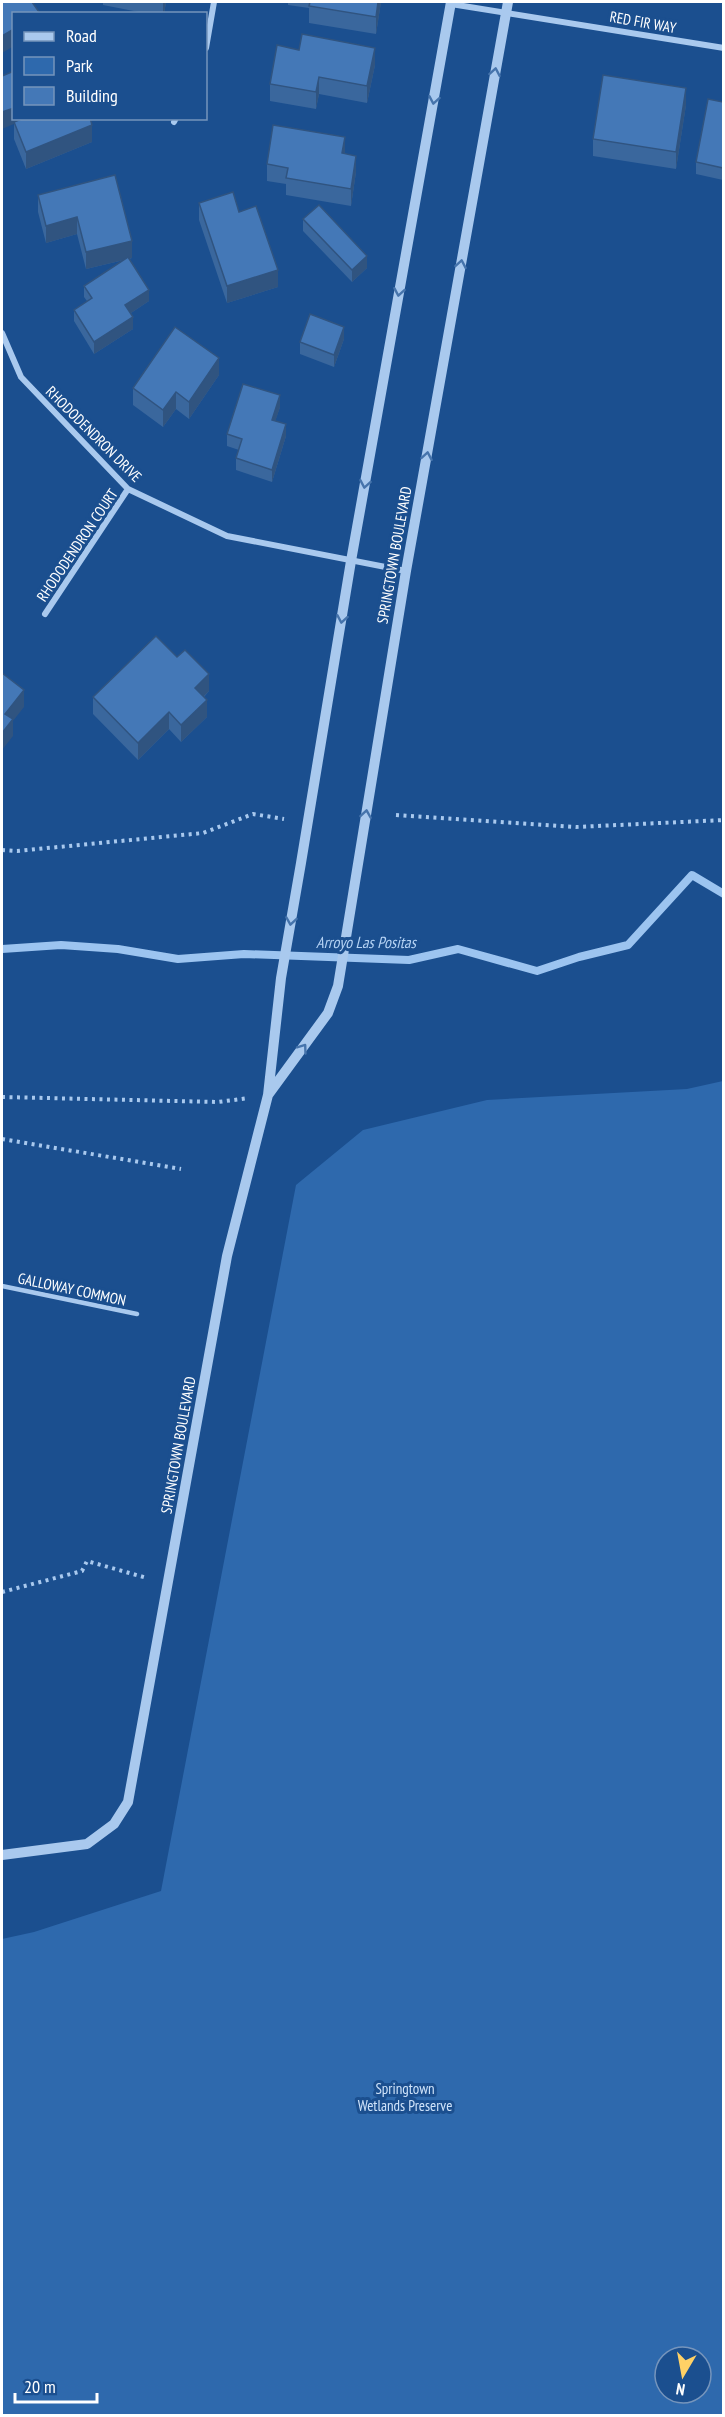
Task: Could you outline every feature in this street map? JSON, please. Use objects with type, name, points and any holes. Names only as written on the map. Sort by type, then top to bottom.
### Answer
[{"type":"street","points":[[207,42],[214,2]]},
{"type":"street","name":"SPRINGTOWN BOULEVARD","points":[[268,1095],[328,1013],[338,986],[406,571],[508,2]]},
{"type":"street","name":"SPRINGTOWN BOULEVARD","points":[[2,1855],[87,1844],[114,1824],[128,1802],[227,1256],[268,1095],[281,978],[300,863],[351,561],[451,3]]},
{"type":"street","name":"RED FIR WAY","points":[[451,3],[505,14],[552,19],[723,48]]},
{"type":"street","name":"RHODODENDRON DRIVE","points":[[2,333],[21,377],[128,489],[227,536],[406,571]]},
{"type":"street","name":"RHODODENDRON COURT","points":[[45,614],[128,489]]},
{"type":"lane","name":"GALLOWAY COMMON","points":[[2,1287],[137,1314]]},
{"type":"path","points":[[2,850],[17,851],[203,833],[253,814],[284,819]]},
{"type":"path","points":[[396,815],[576,827],[723,820]]},
{"type":"path","points":[[2,1096],[218,1102],[268,1095]]},
{"type":"path","points":[[2,1139],[181,1169]]},
{"type":"path","points":[[2,1592],[82,1571],[87,1561],[147,1578]]},
{"type":"green space","name":"Springtown Wetlands Preserve","points":[[723,1081],[723,2415],[2,2415],[2,1939],[34,1932],[161,1891],[296,1185],[363,1130],[487,1100],[687,1089]]},
{"type":"building","points":[[2,2],[32,2],[39,12],[12,12],[12,30],[2,36]]},
{"type":"building","points":[[310,2],[378,2],[376,17],[309,6]]},
{"type":"building","points":[[302,34],[375,48],[367,86],[319,77],[316,92],[270,84],[277,45],[299,50]]},
{"type":"building","points":[[12,72],[12,109],[2,112],[2,76]]},
{"type":"building","points":[[603,75],[686,88],[676,152],[593,139]]},
{"type":"building","points":[[708,99],[723,102],[723,168],[696,162]]},
{"type":"building","points":[[19,120],[91,120],[92,125],[26,152],[14,122]]},
{"type":"building","points":[[273,125],[345,137],[342,153],[356,156],[351,189],[286,178],[288,168],[267,164]]},
{"type":"building","points":[[115,175],[132,241],[86,252],[77,217],[46,226],[38,195]]},
{"type":"building","points":[[233,192],[239,212],[256,206],[278,270],[227,286],[199,203]]},
{"type":"building","points":[[319,205],[367,256],[352,270],[303,219]]},
{"type":"building","points":[[128,257],[149,290],[125,305],[133,317],[94,342],[74,310],[92,298],[84,286]]},
{"type":"building","points":[[310,314],[344,327],[334,355],[300,342]]},
{"type":"building","points":[[175,327],[219,358],[189,402],[176,392],[163,410],[133,388]]},
{"type":"building","points":[[243,384],[280,395],[272,420],[286,424],[272,470],[236,458],[242,439],[227,434]]},
{"type":"building","points":[[156,636],[177,657],[185,650],[209,674],[195,688],[207,700],[181,725],[169,712],[138,743],[93,697]]},
{"type":"building","points":[[2,673],[24,690],[5,714],[13,719],[2,733]]},
{"type":"waterway","name":"Arroyo Las Positas","points":[[2,949],[61,945],[118,949],[178,959],[244,954],[409,960],[458,949],[537,971],[579,957],[628,945],[692,875],[724,894]]}]
